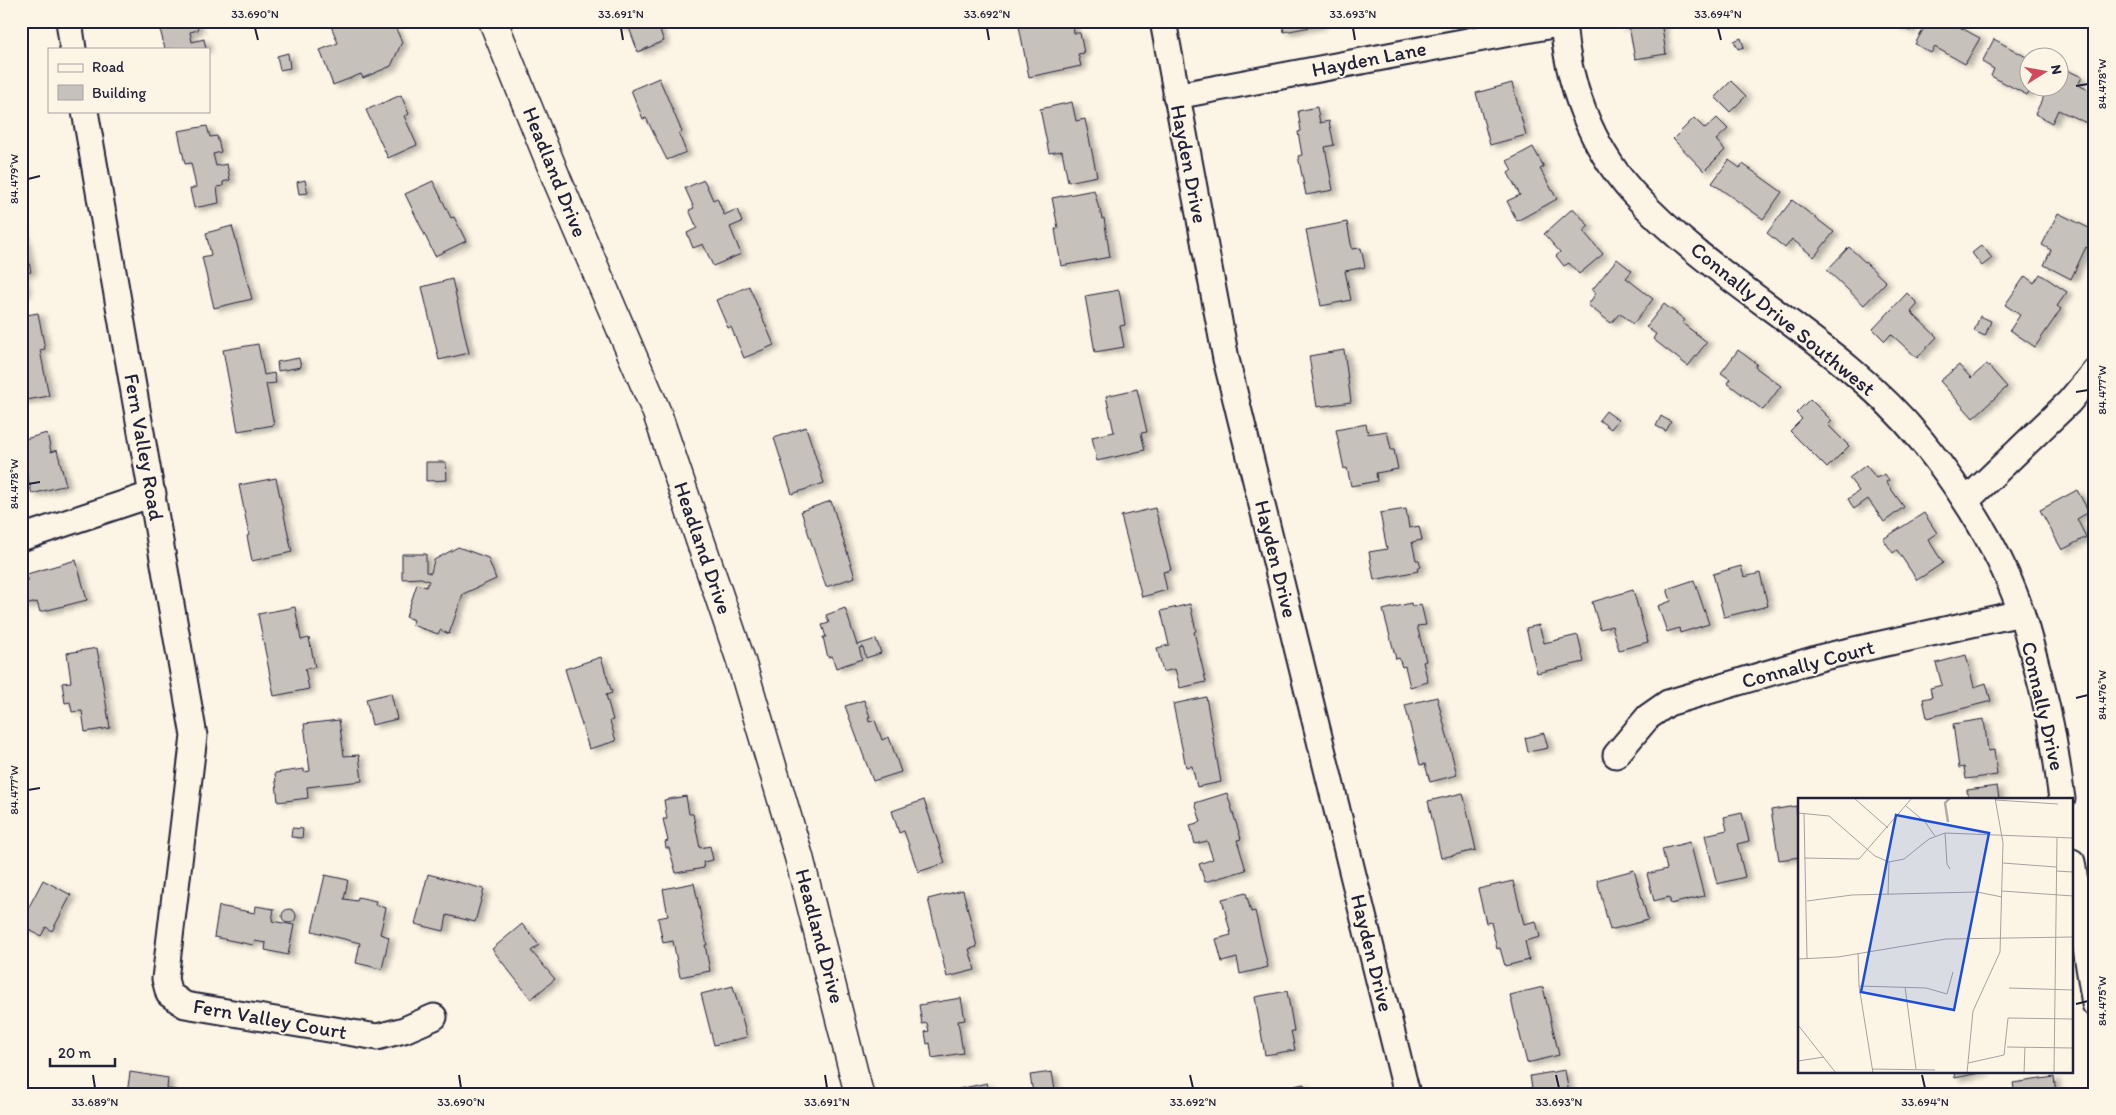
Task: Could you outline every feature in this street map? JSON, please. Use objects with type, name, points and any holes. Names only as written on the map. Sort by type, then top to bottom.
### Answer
[{"type":"main road","name":"Headland Drive","points":[[493,21],[663,432],[744,670],[799,857],[859,1094]]},
{"type":"street","points":[[68,21],[73,48]]},
{"type":"street","name":"Hayden Drive","points":[[1163,21],[1226,359],[1407,1094]]},
{"type":"street","name":"Hayden Lane","points":[[1176,96],[1563,22]]},
{"type":"street","name":"Connally Drive Southwest","points":[[1563,22],[1570,69],[1584,113],[1604,154],[1631,191],[1671,231],[1867,383],[1921,440],[1966,502],[1996,556],[2021,613]]},
{"type":"street","name":"Fern Valley Road","points":[[84,112],[153,494],[194,736],[188,783]]},
{"type":"street","points":[[1966,502],[2069,402],[2095,371]]},
{"type":"street","points":[[21,538],[153,494]]},
{"type":"street","name":"Connally Court","points":[[1616,755],[1648,717],[1668,703],[1823,657],[2021,613]]},
{"type":"street","name":"Connally Drive","points":[[2021,613],[2049,717],[2062,798]]},
{"type":"street","name":"Fern Valley Court","points":[[188,783],[165,979],[169,994],[186,1005],[377,1038],[404,1030],[434,1017]]},
{"type":"street","points":[[2074,874],[2095,1004]]},
{"type":"building","points":[[158,21],[196,21],[198,30],[190,32],[192,42],[204,39],[206,48],[165,48]]},
{"type":"building","points":[[329,21],[365,21],[368,28],[381,23],[396,29],[402,42],[391,66],[363,78],[361,74],[333,85],[320,50],[338,43]]},
{"type":"building","points":[[618,21],[656,21],[664,41],[638,52],[628,25],[621,28]]},
{"type":"building","points":[[1018,21],[1072,21],[1074,33],[1080,33],[1084,53],[1078,54],[1081,66],[1029,77]]},
{"type":"building","points":[[1282,21],[1321,21],[1321,25],[1284,32]]},
{"type":"building","points":[[1619,21],[1661,21],[1666,54],[1635,59],[1629,26],[1620,27]]},
{"type":"building","points":[[1888,21],[1914,21],[1910,31]]},
{"type":"building","points":[[1928,21],[1956,21],[1954,24],[1980,38],[1965,64],[1935,47],[1931,53],[1915,44]]},
{"type":"building","points":[[1741,38],[1744,47],[1738,49],[1734,41]]},
{"type":"building","points":[[1994,39],[2018,52],[2018,90],[1991,76],[1994,69],[1982,62]]},
{"type":"building","points":[[288,53],[290,68],[280,70],[277,56]]},
{"type":"building","points":[[2068,71],[2082,77],[2078,85],[2095,93],[2095,117],[2091,125],[2058,110],[2052,123],[2035,114],[2043,98],[2068,98]]},
{"type":"building","points":[[659,78],[682,132],[679,134],[686,152],[667,160],[646,118],[643,119],[631,90]]},
{"type":"building","points":[[1731,81],[1746,96],[1730,112],[1715,97]]},
{"type":"building","points":[[1512,83],[1526,135],[1490,145],[1476,93]]},
{"type":"building","points":[[401,95],[409,114],[404,116],[417,145],[388,158],[366,110]]},
{"type":"building","points":[[1072,102],[1076,121],[1085,119],[1097,176],[1068,182],[1062,151],[1049,153],[1040,109]]},
{"type":"building","points":[[1317,107],[1320,123],[1329,121],[1334,145],[1325,147],[1333,190],[1306,195],[1298,156],[1302,155],[1298,132],[1301,131],[1298,111]]},
{"type":"building","points":[[1694,118],[1705,129],[1717,118],[1728,129],[1716,140],[1725,150],[1704,171],[1673,139]]},
{"type":"building","points":[[207,126],[210,137],[217,136],[221,152],[213,154],[216,166],[227,164],[230,180],[223,182],[223,186],[217,187],[219,203],[194,208],[190,189],[196,187],[191,163],[185,164],[178,131]]},
{"type":"building","points":[[1533,147],[1544,167],[1540,169],[1557,199],[1517,221],[1507,201],[1520,195],[1508,173],[1512,170],[1507,161]]},
{"type":"building","points":[[1729,160],[1740,168],[1743,164],[1782,192],[1763,219],[1712,183]]},
{"type":"building","points":[[305,180],[308,193],[299,194],[297,182]]},
{"type":"building","points":[[704,180],[713,200],[717,198],[724,215],[737,209],[742,222],[730,227],[741,254],[713,266],[703,244],[693,248],[687,233],[697,228],[689,210],[694,208],[685,188]]},
{"type":"building","points":[[433,181],[451,218],[454,217],[466,241],[435,256],[405,194]]},
{"type":"building","points":[[1094,190],[1102,219],[1104,218],[1110,257],[1061,266],[1055,229],[1058,228],[1052,198]]},
{"type":"building","points":[[1792,200],[1834,232],[1814,257],[1792,239],[1785,248],[1767,233]]},
{"type":"building","points":[[1573,208],[1589,226],[1583,231],[1603,254],[1579,274],[1569,263],[1564,266],[1556,256],[1560,252],[1544,234]]},
{"type":"building","points":[[2058,213],[2095,231],[2095,252],[2086,247],[2071,279],[2044,265],[2051,250],[2042,245]]},
{"type":"building","points":[[1347,222],[1352,249],[1361,248],[1365,267],[1345,271],[1351,300],[1321,306],[1306,230]]},
{"type":"building","points":[[21,224],[31,272],[22,274],[26,293],[21,294]]},
{"type":"building","points":[[232,226],[252,299],[214,308],[202,257],[211,255],[206,233]]},
{"type":"building","points":[[1982,245],[1992,258],[1982,266],[1972,253]]},
{"type":"building","points":[[1849,247],[1886,282],[1864,305],[1827,270]]},
{"type":"building","points":[[1617,259],[1632,271],[1626,278],[1653,299],[1633,324],[1620,313],[1611,323],[1588,305],[1596,293],[1592,290]]},
{"type":"building","points":[[2040,274],[2067,292],[2057,306],[2061,309],[2035,347],[2010,330],[2020,315],[2005,305],[2025,276],[2034,283]]},
{"type":"building","points":[[452,279],[469,353],[439,360],[422,287]]},
{"type":"building","points":[[749,286],[774,345],[744,358],[731,327],[728,328],[716,300]]},
{"type":"building","points":[[1119,290],[1125,325],[1120,326],[1124,347],[1095,352],[1085,296]]},
{"type":"building","points":[[1907,293],[1918,304],[1911,312],[1937,337],[1917,358],[1891,334],[1885,341],[1873,329]]},
{"type":"building","points":[[1664,304],[1685,320],[1682,323],[1707,342],[1688,366],[1653,339],[1656,334],[1646,327]]},
{"type":"building","points":[[38,313],[45,349],[40,350],[49,396],[21,401],[21,316]]},
{"type":"building","points":[[1980,316],[1991,321],[1985,336],[1974,331]]},
{"type":"building","points":[[258,344],[264,375],[274,373],[276,383],[266,384],[274,425],[238,431],[223,350]]},
{"type":"building","points":[[1344,350],[1351,402],[1317,407],[1309,356]]},
{"type":"building","points":[[1738,350],[1757,364],[1755,367],[1781,386],[1763,410],[1727,383],[1730,379],[1721,373]]},
{"type":"building","points":[[299,358],[301,367],[278,371],[277,362]]},
{"type":"building","points":[[1987,364],[2007,387],[1973,418],[1940,381],[1959,365],[1971,378]]},
{"type":"building","points":[[1137,389],[1147,432],[1141,433],[1145,450],[1097,461],[1092,437],[1114,432],[1106,396]]},
{"type":"building","points":[[1810,399],[1832,421],[1828,425],[1849,446],[1827,468],[1790,431],[1802,419],[1796,413]]},
{"type":"building","points":[[1606,411],[1618,420],[1611,429],[1599,420]]},
{"type":"building","points":[[1661,416],[1671,422],[1666,431],[1656,426]]},
{"type":"building","points":[[1366,424],[1368,434],[1387,431],[1398,469],[1376,473],[1377,481],[1351,486],[1347,468],[1344,469],[1336,430]]},
{"type":"building","points":[[806,427],[824,483],[792,494],[774,438]]},
{"type":"building","points":[[47,433],[51,452],[57,450],[66,485],[32,494],[21,454],[21,440]]},
{"type":"building","points":[[426,462],[446,462],[447,480],[426,481]]},
{"type":"building","points":[[1866,465],[1876,478],[1885,474],[1889,480],[1886,482],[1904,507],[1884,522],[1868,499],[1854,509],[1848,499],[1859,491],[1849,478]]},
{"type":"building","points":[[276,478],[292,552],[252,561],[239,485]]},
{"type":"building","points":[[2077,490],[2089,512],[2077,519],[2086,537],[2062,550],[2040,510]]},
{"type":"building","points":[[831,501],[855,577],[826,587],[801,511]]},
{"type":"building","points":[[1155,508],[1171,570],[1163,572],[1167,590],[1142,597],[1121,516]]},
{"type":"building","points":[[1406,509],[1409,528],[1419,526],[1422,540],[1412,542],[1416,560],[1419,560],[1421,567],[1417,568],[1418,571],[1374,580],[1369,552],[1387,549],[1380,513]]},
{"type":"building","points":[[1924,513],[1937,533],[1928,539],[1943,563],[1917,580],[1897,550],[1893,553],[1883,539]]},
{"type":"building","points":[[458,547],[488,558],[496,579],[463,594],[449,634],[440,630],[438,634],[412,625],[414,620],[406,617],[417,584],[426,587],[429,581],[421,578],[402,579],[402,554],[426,554],[426,572],[431,573],[434,560]]},
{"type":"building","points":[[76,560],[87,600],[40,612],[37,602],[21,606],[21,582],[28,580],[27,574]]},
{"type":"building","points":[[1741,566],[1744,577],[1760,573],[1768,606],[1724,617],[1713,574]]},
{"type":"building","points":[[1694,580],[1709,624],[1680,633],[1679,628],[1667,632],[1658,606],[1671,601],[1667,589]]},
{"type":"building","points":[[1633,590],[1648,642],[1619,650],[1612,626],[1600,629],[1592,602]]},
{"type":"building","points":[[1411,603],[1412,607],[1421,604],[1426,625],[1417,626],[1426,661],[1423,662],[1428,682],[1410,687],[1405,666],[1402,667],[1399,658],[1396,659],[1383,610]]},
{"type":"building","points":[[1190,604],[1196,631],[1194,632],[1206,682],[1180,688],[1175,669],[1163,672],[1157,648],[1169,645],[1161,611]]},
{"type":"building","points":[[295,607],[301,640],[309,638],[315,667],[305,669],[309,689],[274,696],[258,614]]},
{"type":"building","points":[[2095,607],[2095,636],[2090,608]]},
{"type":"building","points":[[845,608],[857,645],[876,639],[881,653],[866,658],[863,647],[859,648],[862,659],[836,668],[832,656],[828,657],[823,637],[826,637],[822,625],[829,623],[826,615]]},
{"type":"building","points":[[1539,625],[1544,643],[1578,635],[1584,662],[1537,673],[1526,628]]},
{"type":"building","points":[[2095,645],[2095,663],[2092,664],[2089,646]]},
{"type":"building","points":[[97,648],[110,728],[85,732],[82,711],[72,712],[70,702],[65,703],[62,683],[71,682],[67,653]]},
{"type":"building","points":[[1966,655],[1974,687],[1986,683],[1991,701],[1927,718],[1923,699],[1932,697],[1930,688],[1942,685],[1936,663]]},
{"type":"building","points":[[601,657],[612,693],[606,695],[613,720],[610,721],[616,741],[589,749],[565,669]]},
{"type":"building","points":[[391,693],[397,719],[372,725],[366,699]]},
{"type":"building","points":[[1206,697],[1221,782],[1197,787],[1192,766],[1186,767],[1173,704]]},
{"type":"building","points":[[1437,697],[1457,775],[1430,782],[1425,764],[1420,765],[1405,705]]},
{"type":"building","points":[[864,700],[870,717],[868,717],[869,722],[875,720],[882,740],[889,737],[901,772],[873,781],[845,706]]},
{"type":"building","points":[[1984,719],[1988,751],[1994,750],[1997,775],[1966,779],[1964,767],[1959,768],[1953,724]]},
{"type":"building","points":[[339,720],[344,756],[359,755],[362,781],[307,787],[308,798],[278,802],[275,773],[304,769],[304,772],[310,771],[304,724]]},
{"type":"building","points":[[1544,733],[1548,748],[1528,752],[1525,738]]},
{"type":"building","points":[[1997,786],[1999,798],[1968,798],[1967,790]]},
{"type":"building","points":[[1227,793],[1241,839],[1237,840],[1246,870],[1205,882],[1199,864],[1213,859],[1207,841],[1195,844],[1190,825],[1201,822],[1195,803]]},
{"type":"building","points":[[1463,793],[1476,850],[1441,858],[1428,801]]},
{"type":"building","points":[[686,796],[689,814],[693,814],[700,848],[710,846],[713,860],[703,862],[704,868],[676,873],[669,848],[666,848],[665,842],[668,841],[663,819],[667,819],[664,800]]},
{"type":"building","points":[[924,800],[945,863],[918,872],[904,831],[899,833],[892,811]]},
{"type":"building","points":[[1796,806],[1798,857],[1779,860],[1771,810]]},
{"type":"building","points":[[1742,813],[1749,841],[1737,844],[1745,877],[1717,884],[1705,835],[1727,830],[1724,817]]},
{"type":"building","points":[[292,828],[303,829],[302,838],[291,837]]},
{"type":"building","points":[[1690,842],[1704,896],[1671,904],[1669,897],[1654,901],[1647,874],[1667,869],[1662,849]]},
{"type":"building","points":[[1634,870],[1648,920],[1610,930],[1597,880]]},
{"type":"building","points":[[428,874],[484,889],[475,922],[447,915],[444,931],[415,924]]},
{"type":"building","points":[[325,875],[348,880],[344,899],[357,901],[358,897],[376,901],[375,905],[386,908],[380,934],[389,937],[382,969],[356,963],[360,943],[312,931]]},
{"type":"building","points":[[43,880],[71,895],[52,931],[46,927],[41,936],[21,926],[21,922]]},
{"type":"building","points":[[1513,881],[1524,924],[1536,921],[1540,937],[1525,941],[1529,960],[1505,966],[1500,948],[1497,949],[1491,922],[1486,923],[1478,889]]},
{"type":"building","points":[[694,883],[707,945],[705,945],[710,971],[680,977],[673,941],[663,943],[658,918],[668,916],[663,889]]},
{"type":"building","points":[[963,890],[977,947],[969,949],[975,970],[947,977],[928,899]]},
{"type":"building","points":[[1246,893],[1251,912],[1255,911],[1268,967],[1240,974],[1237,958],[1222,962],[1216,939],[1231,935],[1222,899]]},
{"type":"building","points":[[219,906],[255,913],[256,906],[274,909],[272,921],[294,925],[288,955],[265,950],[266,943],[254,941],[253,945],[214,937]]},
{"type":"building","points":[[286,909],[292,909],[296,916],[292,923],[286,923],[282,919],[282,913]]},
{"type":"building","points":[[522,924],[539,945],[531,951],[555,979],[531,999],[492,949]]},
{"type":"building","points":[[733,986],[747,1037],[714,1045],[701,994]]},
{"type":"building","points":[[1543,987],[1559,1055],[1527,1063],[1510,995]]},
{"type":"building","points":[[1287,991],[1294,1031],[1291,1031],[1295,1050],[1265,1055],[1255,997]]},
{"type":"building","points":[[961,998],[965,1020],[958,1021],[963,1053],[932,1058],[930,1043],[927,1044],[925,1032],[929,1031],[927,1023],[922,1024],[919,1005]]},
{"type":"building","points":[[1565,1070],[1569,1094],[1533,1094],[1530,1076]]},
{"type":"building","points":[[130,1072],[168,1078],[167,1089],[200,1094],[127,1094]]},
{"type":"building","points":[[1052,1072],[1055,1090],[1033,1093],[1030,1075]]},
{"type":"building","points":[[1954,1072],[1984,1072],[1955,1078]]},
{"type":"building","points":[[2054,1077],[2056,1094],[2015,1094],[2013,1083]]},
{"type":"building","points":[[987,1083],[990,1094],[945,1094],[945,1092]]},
{"type":"building","points":[[1304,1084],[1307,1094],[1275,1094],[1274,1090]]}]
